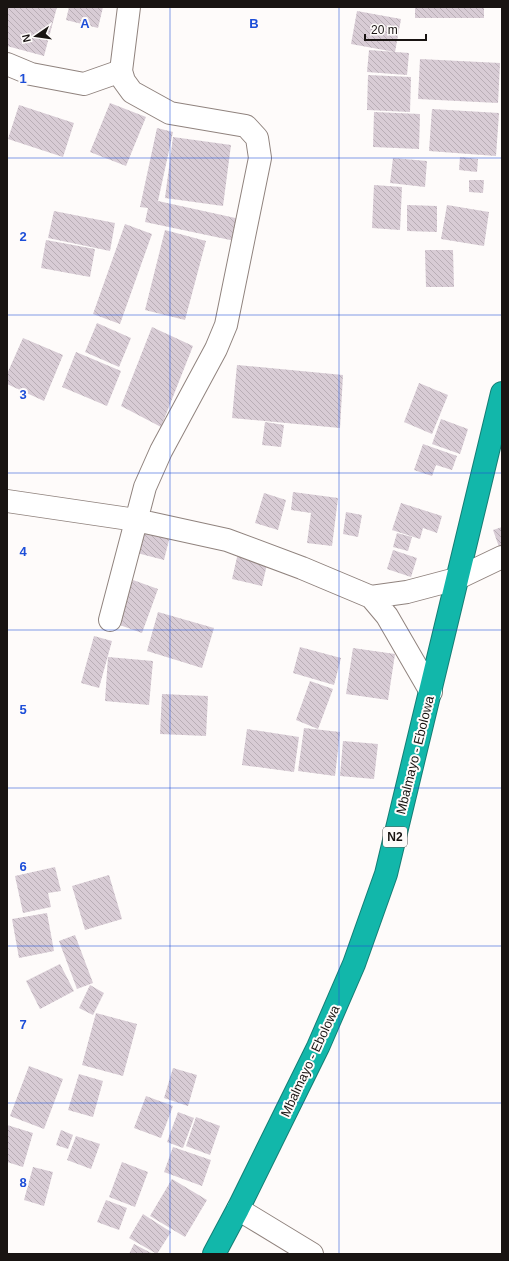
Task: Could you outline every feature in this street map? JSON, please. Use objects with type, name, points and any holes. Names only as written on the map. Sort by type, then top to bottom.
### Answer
[{"type":"highway","name":"Mbalmayo - Ebolowa","points":[[214,1254],[238,1210],[318,1047],[354,964],[386,874],[502,393]]},
{"type":"street","points":[[110,620],[145,487],[161,451],[216,349],[226,324],[260,158],[257,138],[246,126],[170,113],[132,92],[124,81],[121,71],[129,7]]},
{"type":"street","points":[[7,64],[31,74],[84,84],[121,71]]},
{"type":"street","points":[[7,501],[136,520],[226,540],[302,568],[372,597],[387,616],[431,692]]},
{"type":"street","points":[[372,597],[407,592],[456,579],[502,557]]},
{"type":"street","points":[[238,1210],[312,1254]]},
{"type":"building","points":[[7,7],[57,7],[44,56],[7,46]]},
{"type":"building","points":[[69,7],[103,7],[98,28],[66,20]]},
{"type":"building","points":[[415,7],[484,7],[484,18],[415,18]]},
{"type":"building","points":[[357,11],[401,19],[395,52],[351,44]]},
{"type":"building","points":[[369,50],[409,53],[407,75],[367,72]]},
{"type":"building","points":[[420,59],[500,63],[498,103],[418,99]]},
{"type":"building","points":[[368,75],[411,77],[410,112],[367,110]]},
{"type":"building","points":[[110,103],[146,117],[126,166],[90,152]]},
{"type":"building","points":[[19,105],[74,123],[63,157],[8,139]]},
{"type":"building","points":[[432,109],[499,113],[496,156],[429,151]]},
{"type":"building","points":[[374,112],[420,114],[419,149],[373,147]]},
{"type":"building","points":[[157,128],[173,132],[158,201],[240,219],[235,241],[145,222],[148,208],[140,207]]},
{"type":"building","points":[[173,137],[231,145],[223,206],[165,198]]},
{"type":"building","points":[[460,157],[478,159],[477,172],[459,170]]},
{"type":"building","points":[[393,158],[427,161],[425,187],[390,183]]},
{"type":"building","points":[[469,180],[484,180],[483,193],[469,192]]},
{"type":"building","points":[[374,185],[402,187],[400,230],[372,228]]},
{"type":"building","points":[[407,205],[437,206],[437,232],[407,231]]},
{"type":"building","points":[[447,205],[489,212],[484,246],[441,239]]},
{"type":"building","points":[[54,211],[115,223],[110,251],[48,238]]},
{"type":"building","points":[[125,224],[152,234],[120,324],[93,314]]},
{"type":"building","points":[[165,230],[206,241],[185,320],[145,310]]},
{"type":"building","points":[[46,240],[95,249],[90,277],[41,268]]},
{"type":"building","points":[[425,250],[453,250],[454,287],[426,287]]},
{"type":"building","points":[[97,323],[131,338],[119,367],[85,352]]},
{"type":"building","points":[[152,327],[193,346],[161,427],[121,406]]},
{"type":"building","points":[[23,338],[63,355],[44,401],[7,384],[7,374]]},
{"type":"building","points":[[76,352],[121,371],[107,406],[62,387]]},
{"type":"building","points":[[237,365],[343,375],[340,428],[232,418]]},
{"type":"building","points":[[419,383],[448,395],[432,434],[404,422]]},
{"type":"building","points":[[441,419],[468,429],[460,454],[432,444]]},
{"type":"building","points":[[265,422],[284,425],[281,447],[262,445]]},
{"type":"building","points":[[423,444],[457,456],[452,470],[436,465],[432,476],[414,470]]},
{"type":"building","points":[[293,492],[338,498],[332,546],[307,543],[311,513],[291,510]]},
{"type":"building","points":[[264,493],[286,500],[278,530],[255,523]]},
{"type":"building","points":[[401,503],[442,516],[437,533],[423,528],[420,539],[392,530]]},
{"type":"building","points":[[346,512],[362,515],[358,537],[343,534]]},
{"type":"building","points":[[502,527],[502,546],[499,547],[493,530]]},
{"type":"building","points":[[144,531],[170,536],[164,560],[137,553]]},
{"type":"building","points":[[397,533],[412,537],[408,551],[393,547]]},
{"type":"building","points":[[393,550],[417,558],[411,577],[387,569]]},
{"type":"building","points":[[238,553],[268,560],[262,586],[232,579]]},
{"type":"building","points":[[133,580],[158,589],[142,633],[117,624]]},
{"type":"building","points":[[158,612],[214,628],[202,668],[147,651]]},
{"type":"building","points":[[94,636],[112,641],[99,688],[81,683]]},
{"type":"building","points":[[300,647],[341,658],[334,685],[293,673]]},
{"type":"building","points":[[353,648],[395,654],[388,700],[346,694]]},
{"type":"building","points":[[108,657],[153,661],[149,705],[105,701]]},
{"type":"building","points":[[310,681],[333,689],[318,729],[296,720]]},
{"type":"building","points":[[162,694],[208,696],[206,736],[160,734]]},
{"type":"building","points":[[304,728],[340,732],[335,776],[298,771]]},
{"type":"building","points":[[247,729],[299,737],[294,772],[242,765]]},
{"type":"building","points":[[343,741],[378,744],[374,779],[340,776]]},
{"type":"building","points":[[55,867],[61,891],[48,893],[51,907],[23,913],[15,876]]},
{"type":"building","points":[[109,875],[122,919],[85,930],[72,886]]},
{"type":"building","points":[[47,913],[54,951],[19,958],[12,919]]},
{"type":"building","points":[[75,935],[93,983],[77,989],[59,941]]},
{"type":"building","points":[[60,964],[74,991],[40,1009],[26,981]]},
{"type":"building","points":[[90,985],[104,993],[93,1015],[79,1008]]},
{"type":"building","points":[[96,1013],[137,1024],[123,1076],[82,1065]]},
{"type":"building","points":[[29,1066],[63,1079],[44,1129],[10,1116]]},
{"type":"building","points":[[173,1068],[197,1075],[188,1106],[164,1098]]},
{"type":"building","points":[[79,1074],[103,1081],[93,1117],[68,1110]]},
{"type":"building","points":[[146,1096],[173,1106],[161,1138],[134,1128]]},
{"type":"building","points":[[178,1112],[194,1118],[183,1148],[167,1142]]},
{"type":"building","points":[[196,1117],[220,1126],[210,1155],[186,1146]]},
{"type":"building","points":[[7,1125],[33,1133],[23,1167],[7,1162]]},
{"type":"building","points":[[61,1130],[73,1135],[68,1149],[56,1145]]},
{"type":"building","points":[[76,1136],[100,1144],[91,1169],[67,1160]]},
{"type":"building","points":[[173,1147],[211,1160],[202,1186],[164,1172]]},
{"type":"building","points":[[122,1162],[148,1172],[135,1207],[109,1197]]},
{"type":"building","points":[[33,1167],[53,1172],[44,1206],[24,1200]]},
{"type":"building","points":[[172,1179],[207,1200],[185,1237],[150,1216]]},
{"type":"building","points":[[106,1200],[127,1208],[119,1230],[97,1222]]},
{"type":"building","points":[[143,1214],[171,1232],[157,1254],[129,1238]]},
{"type":"building","points":[[134,1244],[153,1254],[129,1254]]}]
